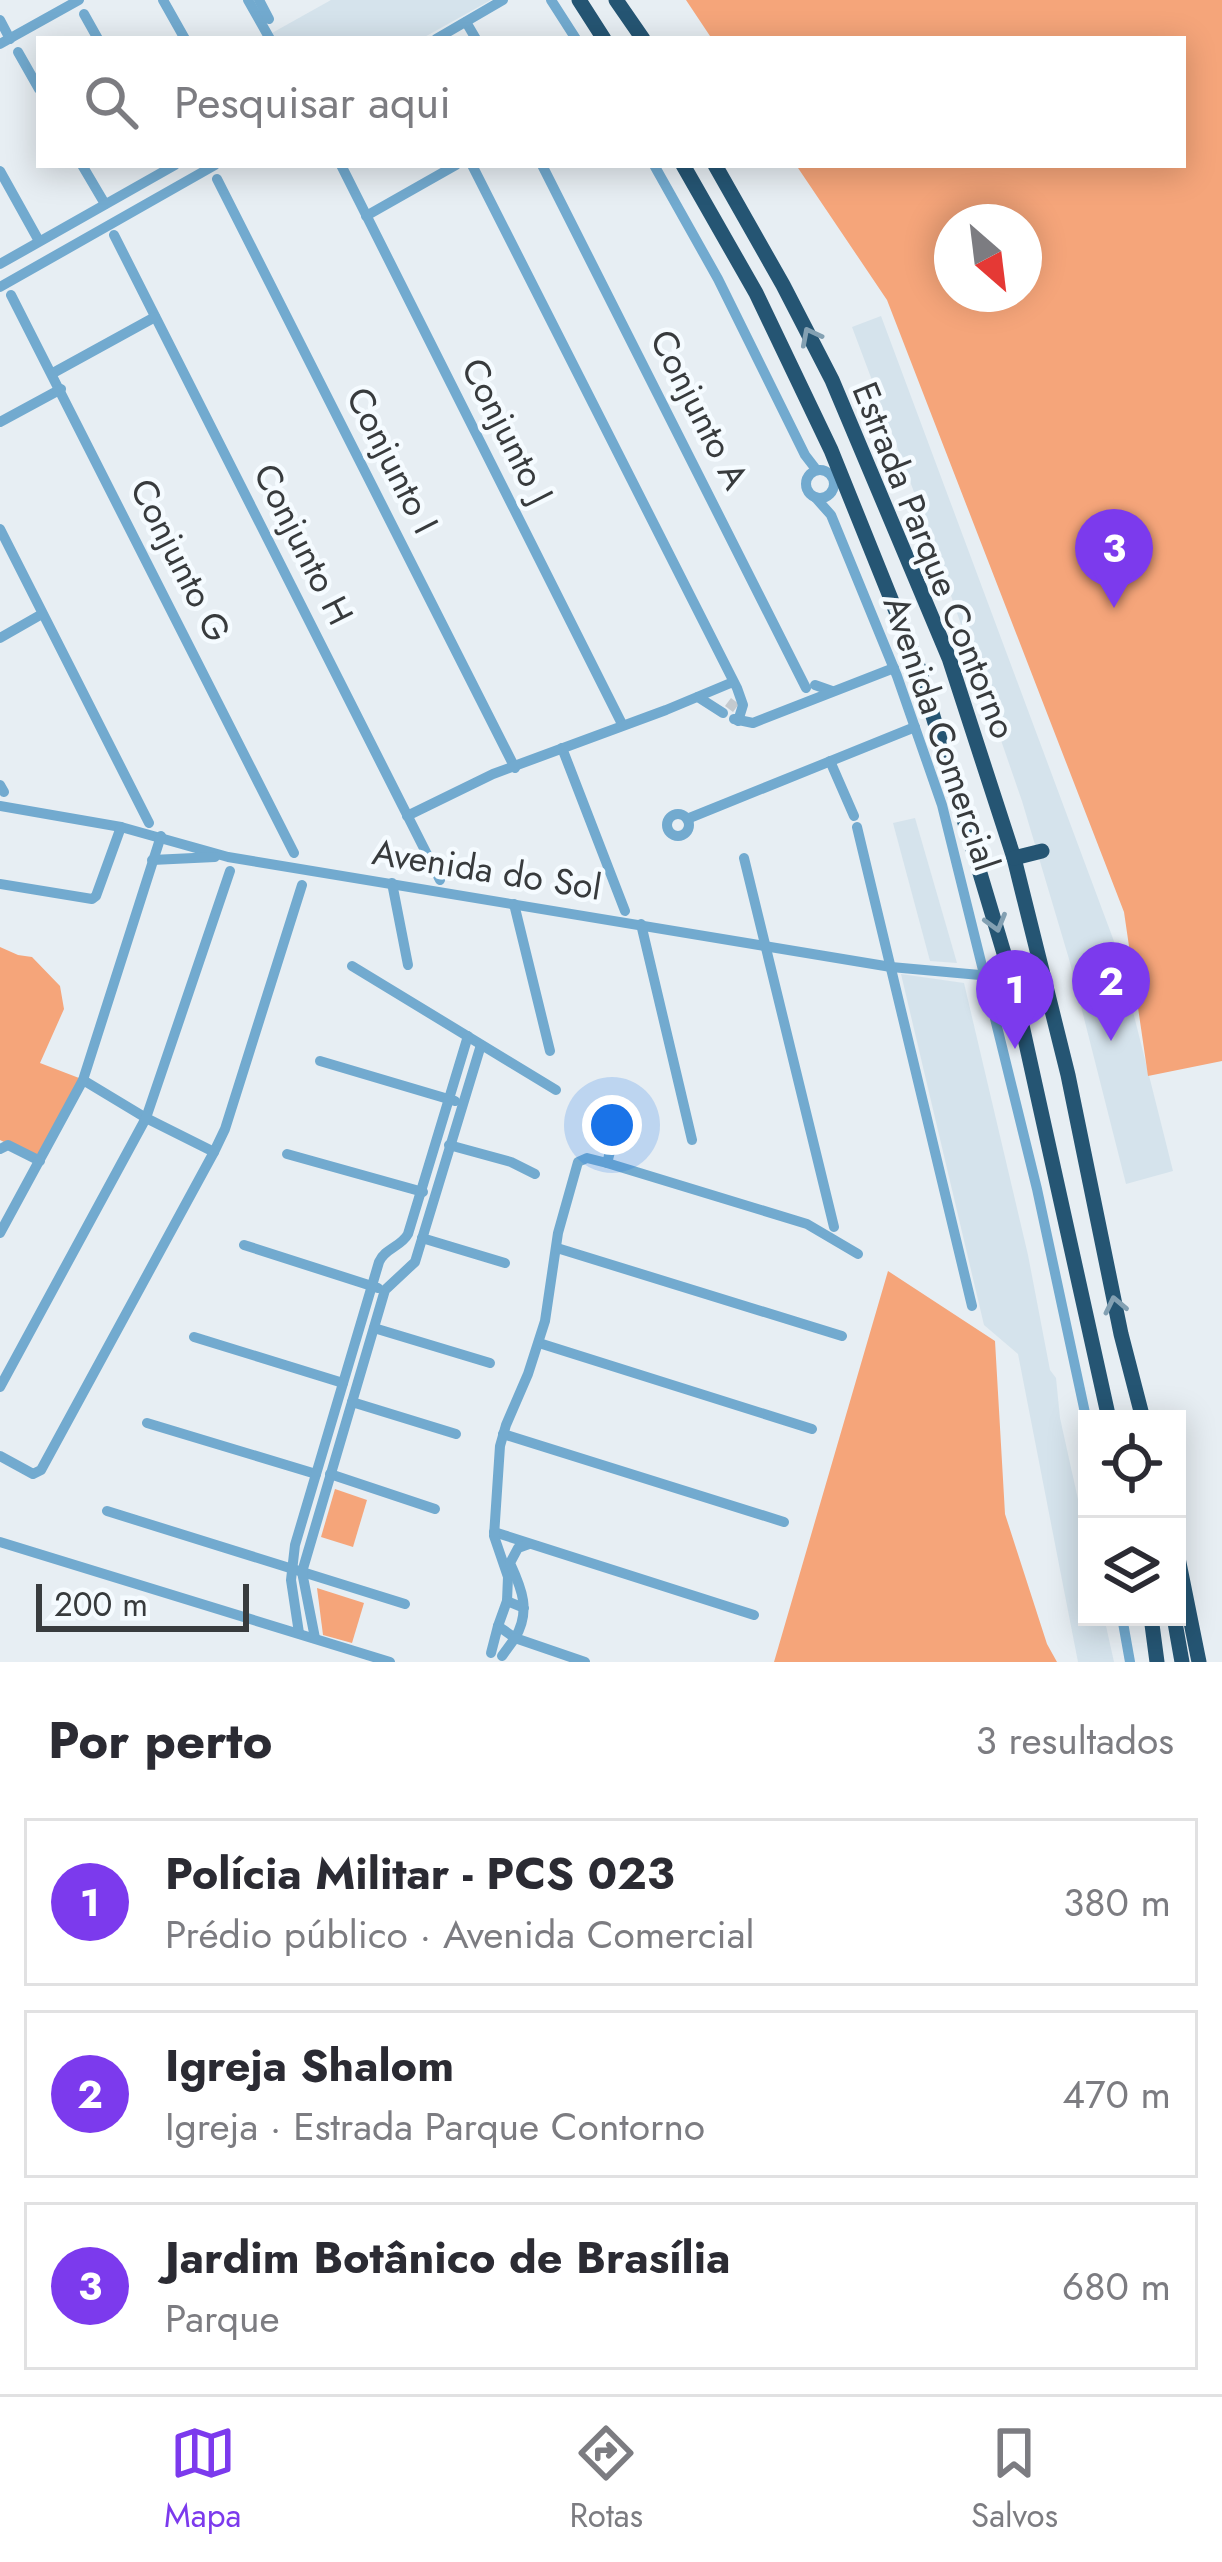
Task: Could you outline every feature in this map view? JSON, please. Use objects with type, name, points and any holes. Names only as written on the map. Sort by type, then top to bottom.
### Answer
[{"type":"highway","points":[[579,0],[602,36]]},
{"type":"highway","points":[[616,0],[641,36]]},
{"type":"highway","name":"Estrada Parque Contorno","points":[[685,168],[744,269],[831,450],[918,667],[1016,994],[1107,1410]]},
{"type":"highway","name":"Estrada Parque Contorno","points":[[717,168],[832,380],[949,658],[1014,858],[1068,1075],[1141,1410]]},
{"type":"highway","points":[[744,269],[762,266],[766,255]]},
{"type":"highway","points":[[756,293],[770,281],[783,284]]},
{"type":"highway","points":[[815,470],[831,450]]},
{"type":"highway","points":[[826,496],[852,500]]},
{"type":"highway","points":[[892,596],[908,601],[921,588]]},
{"type":"highway","points":[[918,667],[928,656],[949,658]]},
{"type":"highway","points":[[942,805],[960,801]]},
{"type":"highway","points":[[1014,858],[1042,851]]},
{"type":"highway","points":[[983,979],[1001,975],[1009,967]]},
{"type":"highway","points":[[983,979],[1016,994]]},
{"type":"highway","points":[[1186,1598],[1199,1662]]},
{"type":"highway","points":[[1152,1626],[1157,1662]]},
{"type":"highway","points":[[1163,1626],[1168,1662]]},
{"type":"highway","points":[[1176,1626],[1182,1662]]},
{"type":"street","points":[[0,20],[5,41],[77,0]]},
{"type":"street","points":[[163,0],[183,36]]},
{"type":"street","points":[[248,0],[268,36]]},
{"type":"street","points":[[259,0],[269,19]]},
{"type":"street","points":[[441,36],[503,0]]},
{"type":"street","points":[[551,0],[574,36]]},
{"type":"street","points":[[84,14],[96,36]]},
{"type":"street","points":[[466,22],[474,36]]},
{"type":"street","points":[[18,52],[36,84]]},
{"type":"street","points":[[84,168],[105,204]]},
{"type":"street","points":[[0,264],[168,168]]},
{"type":"street","name":"Conjunto J","points":[[342,168],[622,724]]},
{"type":"street","points":[[366,216],[451,168]]},
{"type":"street","points":[[474,168],[733,682],[733,712]]},
{"type":"street","name":"Conjunto A","points":[[544,168],[810,689]]},
{"type":"street","name":"Avenida Comercial","points":[[655,168],[718,279],[805,455],[815,470],[832,480],[826,496],[831,515],[894,668],[942,805],[1037,1190],[1084,1410]]},
{"type":"street","points":[[0,171],[39,241]]},
{"type":"street","points":[[0,287],[216,172]]},
{"type":"street","name":"Conjunto I","points":[[216,172],[508,770]]},
{"type":"street","name":"Conjunto H","points":[[114,236],[440,880]]},
{"type":"street","name":"Conjunto G","points":[[11,295],[294,853]]},
{"type":"street","points":[[53,373],[155,317]]},
{"type":"street","points":[[0,422],[61,388]]},
{"type":"street","name":"Avenida Comercial","points":[[815,470],[807,485],[826,496]]},
{"type":"street","points":[[0,529],[148,823]]},
{"type":"street","points":[[0,638],[42,614]]},
{"type":"street","points":[[698,697],[753,723],[810,689],[832,692],[894,668]]},
{"type":"street","points":[[409,818],[508,770],[733,682]]},
{"type":"street","points":[[714,689],[733,712]]},
{"type":"street","points":[[687,819],[915,727]]},
{"type":"street","points":[[562,748],[625,911]]},
{"type":"street","points":[[830,761],[855,822],[972,1306]]},
{"type":"street","name":"Avenida do Sol","points":[[0,806],[121,827],[228,857],[983,979]]},
{"type":"street","points":[[0,884],[94,898],[121,827]]},
{"type":"street","points":[[0,1233],[83,1080],[161,836]]},
{"type":"street","points":[[155,859],[189,844],[190,854],[185,858]]},
{"type":"street","points":[[155,859],[228,857]]},
{"type":"street","points":[[744,858],[834,1227]]},
{"type":"street","points":[[0,1388],[146,1118],[230,871]]},
{"type":"street","points":[[392,883],[408,965]]},
{"type":"street","points":[[0,1456],[33,1474],[41,1470],[214,1152],[302,885]]},
{"type":"street","points":[[514,904],[550,1052]]},
{"type":"street","points":[[640,924],[692,1140]]},
{"type":"street","points":[[352,966],[556,1090]]},
{"type":"street","points":[[294,1632],[294,1569],[333,1439],[343,1383],[374,1328],[381,1256],[406,1238],[468,1036]]},
{"type":"street","points":[[333,1439],[352,1402],[358,1358],[379,1288],[415,1262],[481,1045]]},
{"type":"street","points":[[320,1060],[463,1104]]},
{"type":"street","points":[[83,1080],[214,1152]]},
{"type":"street","points":[[608,1162],[621,1111]]},
{"type":"street","points":[[0,1149],[8,1145],[40,1161]]},
{"type":"street","points":[[449,1145],[511,1162],[535,1174]]},
{"type":"street","points":[[287,1154],[435,1196]]},
{"type":"street","points":[[496,1533],[522,1591],[524,1608],[515,1639],[497,1655],[508,1577],[496,1533],[503,1434],[539,1343],[561,1219],[578,1162],[586,1158],[608,1162],[807,1224],[858,1254]]},
{"type":"street","points":[[422,1238],[505,1263]]},
{"type":"street","points":[[244,1245],[379,1288]]},
{"type":"street","points":[[557,1248],[842,1336]]},
{"type":"street","points":[[374,1328],[490,1364]]},
{"type":"street","points":[[194,1337],[343,1383]]},
{"type":"street","points":[[539,1343],[812,1429]]},
{"type":"street","points":[[352,1402],[456,1434]]},
{"type":"street","points":[[147,1423],[435,1509]]},
{"type":"street","points":[[503,1434],[784,1522]]},
{"type":"street","points":[[107,1511],[405,1604]]},
{"type":"street","points":[[496,1533],[754,1615]]},
{"type":"street","points":[[0,1542],[390,1662]]},
{"type":"street","points":[[510,1562],[513,1552],[527,1545]]},
{"type":"street","points":[[294,1569],[315,1638]]},
{"type":"street","points":[[507,1601],[524,1608]]},
{"type":"street","points":[[498,1626],[515,1639],[585,1662]]},
{"type":"street","points":[[1124,1626],[1130,1662]]},
{"type":"street","points":[[335,1662],[340,1646]]},
{"type":"shaded area","points":[[331,0],[491,0],[426,36],[272,33]]},
{"type":"shaded area","points":[[686,0],[1222,0],[1222,1061],[1148,1076],[1124,912],[887,300],[798,168],[1186,168],[1186,36],[710,36]]},
{"type":"shaded area","points":[[881,316],[1118,952],[1173,1171],[1126,1184],[1069,959],[1022,801],[852,327]]},
{"type":"shaded area","points":[[915,818],[957,963],[930,961],[893,823]]},
{"type":"shaded area","points":[[0,947],[32,957],[60,986],[64,1009],[40,1063],[79,1078],[40,1155],[0,1140]]},
{"type":"shaded area","points":[[901,974],[964,983],[1050,1370],[1056,1378],[1078,1499],[1078,1626],[1106,1626],[1114,1662],[1078,1662],[1018,1354],[984,1325]]},
{"type":"shaded area","points":[[888,1271],[995,1341],[1005,1514],[1057,1662],[774,1662]]},
{"type":"shaded area","points":[[335,1489],[367,1500],[353,1547],[321,1537]]},
{"type":"shaded area","points":[[317,1588],[364,1603],[352,1643],[323,1635]]},
{"type":"tunnel","points":[[728,702],[736,708]]},
{"type":"place","name":"Jardim Botânico de Brasília","points":[[1114,608]]},
{"type":"place","name":"Igreja Shalom","points":[[1111,1041]]},
{"type":"place","name":"Polícia Militar - PCS 023","points":[[1015,1049]]}]
